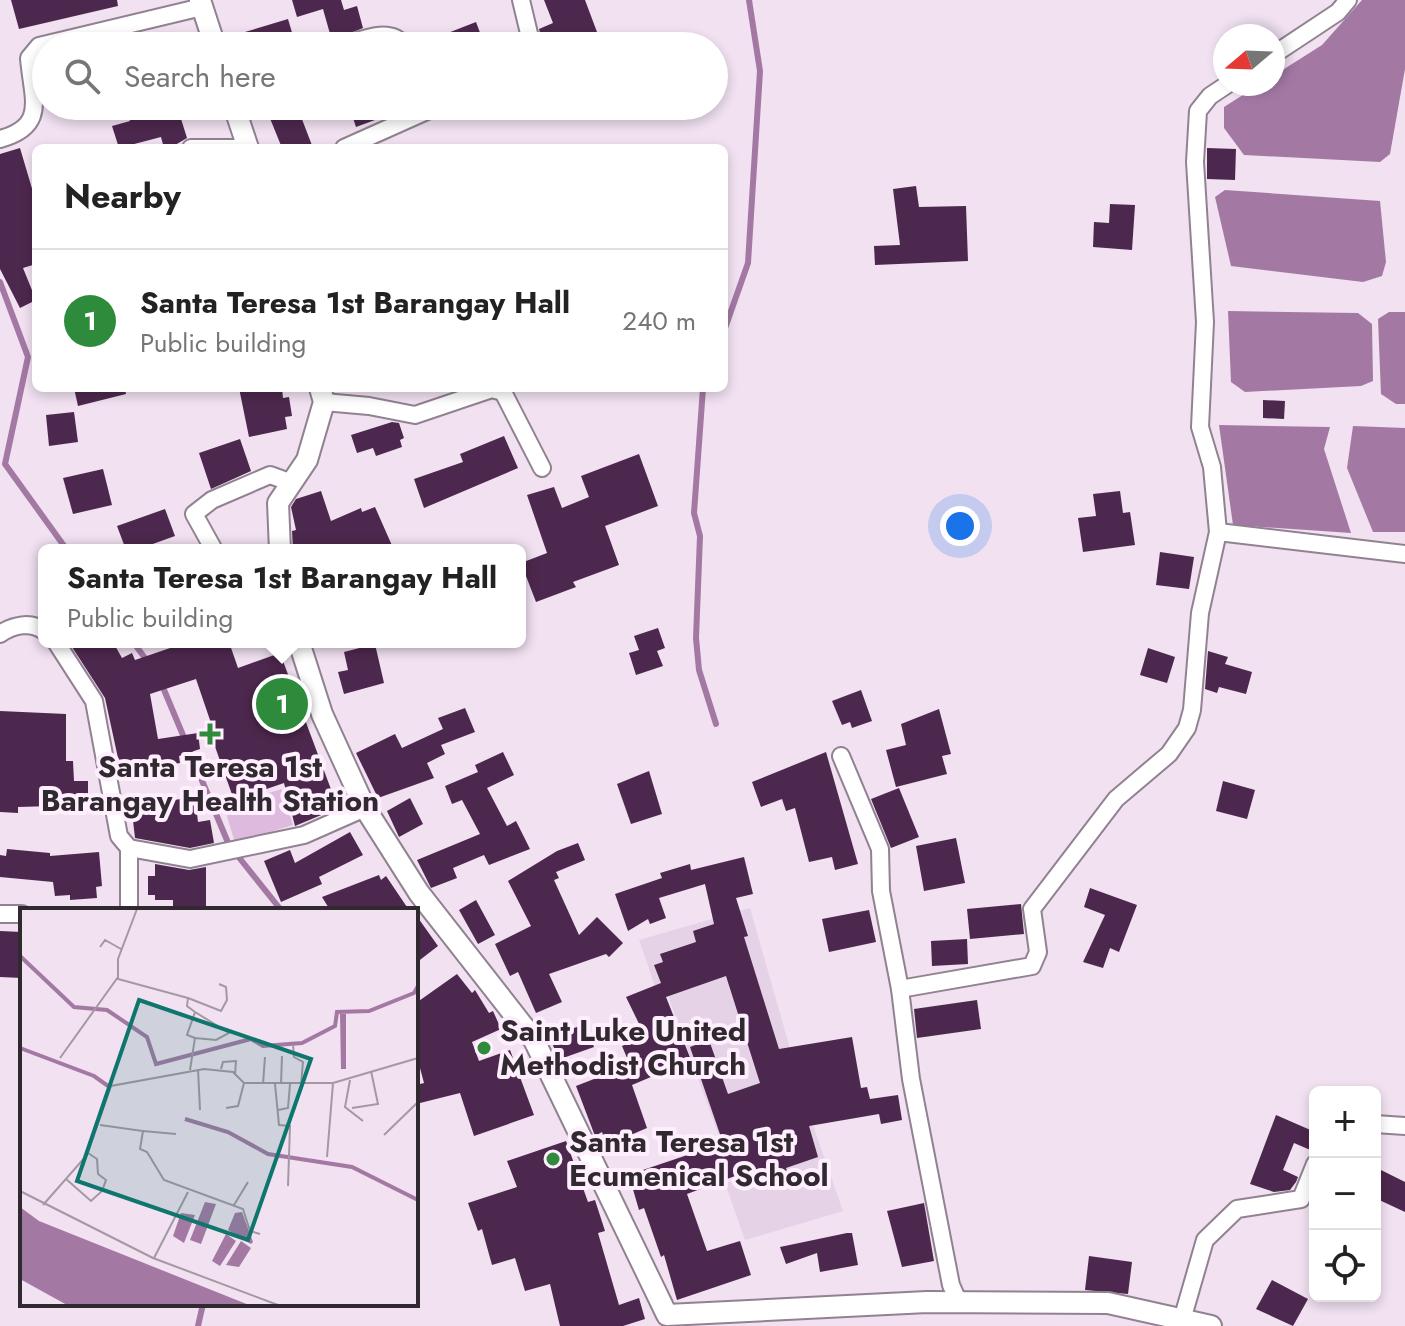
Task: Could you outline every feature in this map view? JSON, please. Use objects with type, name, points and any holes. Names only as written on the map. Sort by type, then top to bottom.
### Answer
[{"type":"street","points":[[521,0],[529,32]]},
{"type":"street","points":[[1285,47],[1338,12],[1348,0]]},
{"type":"street","points":[[93,32],[201,4],[210,32]]},
{"type":"street","points":[[32,54],[29,58],[32,84]]},
{"type":"street","points":[[900,989],[1032,966],[1038,952],[1032,909],[1116,799],[1169,754],[1187,728],[1192,710],[1200,613],[1218,532],[1212,467],[1200,427],[1205,322],[1195,162],[1198,111],[1213,94]]},
{"type":"street","points":[[0,139],[20,134],[31,123],[32,116]]},
{"type":"street","points":[[238,120],[245,144]]},
{"type":"street","points":[[353,144],[405,120]]},
{"type":"street","points":[[280,544],[278,503],[307,460],[322,395],[415,415],[483,392]]},
{"type":"street","points":[[503,392],[542,468]]},
{"type":"street","points":[[211,544],[194,514],[212,500],[270,475],[292,483]]},
{"type":"street","points":[[1218,532],[1405,554]]},
{"type":"street","points":[[0,634],[14,626],[26,625],[38,629]]},
{"type":"street","points":[[60,648],[94,701],[119,836],[129,848],[129,908]]},
{"type":"street","points":[[301,648],[322,714],[365,808],[419,893],[534,1040],[667,1315],[959,1303],[1108,1303],[1211,1326]]},
{"type":"street","points":[[841,756],[880,849],[881,891],[900,989],[911,1079],[951,1285],[959,1303]]},
{"type":"street","points":[[129,848],[190,859],[304,835],[365,808]]},
{"type":"street","points":[[1381,1124],[1405,1126]]},
{"type":"street","points":[[1182,1320],[1185,1299],[1205,1240],[1237,1209],[1301,1199],[1309,1179]]},
{"type":"shaded area","points":[[1362,0],[1405,0],[1405,69],[1390,154],[1380,162],[1244,155],[1224,128],[1224,107],[1241,96],[1285,96],[1285,68],[1322,45]]},
{"type":"shaded area","points":[[1225,190],[1380,201],[1386,262],[1382,276],[1363,282],[1231,266],[1215,197]]},
{"type":"shaded area","points":[[1228,311],[1358,313],[1372,324],[1373,381],[1361,386],[1245,392],[1231,382]]},
{"type":"shaded area","points":[[1389,312],[1405,312],[1405,404],[1396,404],[1381,394],[1378,319]]},
{"type":"shaded area","points":[[1219,425],[1330,427],[1324,449],[1351,533],[1233,525]]},
{"type":"shaded area","points":[[1353,426],[1405,428],[1405,532],[1373,532],[1347,468]]},
{"type":"shaded area","points":[[282,789],[293,825],[235,843],[224,806]]},
{"type":"shaded area","points":[[750,908],[806,1105],[843,1211],[745,1240],[725,1183],[735,1180],[667,993],[658,995],[639,940]]},
{"type":"building","points":[[11,0],[117,0],[118,6],[19,29]]},
{"type":"building","points":[[292,0],[341,0],[344,10],[357,6],[363,28],[353,32],[329,32],[323,9],[297,17]]},
{"type":"building","points":[[544,0],[585,0],[597,32],[540,32],[539,29],[553,23]]},
{"type":"building","points":[[288,19],[292,32],[245,32]]},
{"type":"building","points":[[476,22],[480,32],[450,32]]},
{"type":"building","points":[[181,120],[187,138],[177,144],[163,144],[161,137],[134,144],[118,144],[112,126],[130,121]]},
{"type":"building","points":[[271,120],[302,120],[311,144],[280,144]]},
{"type":"building","points":[[354,120],[375,120],[356,127]]},
{"type":"building","points":[[20,148],[32,188],[32,265],[23,268],[32,290],[32,302],[20,308],[0,269],[0,154]]},
{"type":"building","points":[[1207,148],[1236,149],[1235,180],[1207,179]]},
{"type":"building","points":[[916,186],[919,207],[966,206],[968,261],[875,265],[874,246],[900,245],[893,189]]},
{"type":"building","points":[[1110,204],[1135,205],[1132,250],[1093,247],[1094,222],[1109,223]]},
{"type":"building","points":[[75,392],[126,392],[126,394],[78,406]]},
{"type":"building","points":[[240,392],[282,392],[283,398],[289,397],[292,416],[285,417],[287,429],[249,437]]},
{"type":"building","points":[[1263,400],[1285,401],[1284,419],[1263,418]]},
{"type":"building","points":[[74,412],[78,442],[49,446],[46,415]]},
{"type":"building","points":[[392,422],[399,423],[404,438],[400,440],[402,447],[376,456],[373,448],[357,453],[351,435]]},
{"type":"building","points":[[504,436],[518,468],[424,508],[414,479],[463,462],[460,454]]},
{"type":"building","points":[[240,439],[251,471],[211,489],[199,453]]},
{"type":"building","points":[[639,454],[658,506],[605,526],[619,565],[573,582],[576,587],[536,602],[526,576],[526,561],[547,553],[527,495],[554,487],[562,508],[589,497],[581,476]]},
{"type":"building","points":[[103,469],[112,505],[73,514],[63,478]]},
{"type":"building","points":[[321,491],[331,521],[361,508],[362,512],[375,507],[391,544],[293,544],[292,531],[296,530],[291,507],[296,499]]},
{"type":"building","points":[[1120,491],[1123,513],[1130,512],[1135,545],[1083,552],[1078,518],[1096,516],[1093,494]]},
{"type":"building","points":[[165,509],[175,536],[153,544],[124,544],[117,526]]},
{"type":"building","points":[[1160,552],[1194,557],[1189,589],[1156,585]]},
{"type":"building","points":[[658,628],[665,648],[657,651],[663,666],[636,675],[629,653],[639,650],[634,636]]},
{"type":"building","points":[[73,648],[116,648],[122,658],[132,653],[135,660],[170,648],[231,648],[238,668],[280,653],[338,808],[295,826],[284,783],[234,800],[207,724],[211,723],[196,679],[150,694],[158,739],[198,733],[200,749],[179,756],[180,763],[121,772],[105,698]]},
{"type":"building","points":[[376,648],[384,683],[344,694],[338,672],[348,670],[344,652]]},
{"type":"building","points":[[1148,648],[1175,657],[1167,683],[1140,675]]},
{"type":"building","points":[[1208,651],[1228,657],[1225,664],[1252,672],[1246,694],[1219,687],[1217,693],[1205,689]]},
{"type":"building","points":[[861,690],[872,721],[852,728],[850,722],[842,725],[832,701]]},
{"type":"building","points":[[465,708],[475,732],[441,745],[445,754],[427,763],[434,778],[378,798],[356,753],[395,734],[402,748],[443,729],[438,718]]},
{"type":"building","points":[[939,709],[951,754],[942,756],[947,774],[896,787],[886,750],[906,745],[901,724]]},
{"type":"building","points":[[0,711],[66,714],[66,761],[73,761],[74,781],[88,781],[88,805],[18,807],[18,813],[0,812]]},
{"type":"building","points":[[503,752],[514,775],[487,788],[507,826],[516,821],[530,849],[489,865],[484,855],[453,868],[457,878],[431,888],[417,860],[480,834],[462,800],[452,804],[445,786],[478,772],[475,765]]},
{"type":"building","points":[[826,752],[858,864],[835,870],[832,857],[809,862],[795,808],[786,811],[782,799],[761,807],[752,782]]},
{"type":"building","points":[[649,771],[662,814],[631,824],[617,784]]},
{"type":"building","points":[[1223,781],[1255,790],[1247,819],[1216,811]]},
{"type":"building","points":[[899,788],[919,837],[891,848],[871,799]]},
{"type":"building","points":[[195,797],[198,822],[210,820],[214,843],[190,848],[135,838],[132,812],[168,807],[167,801]]},
{"type":"building","points":[[410,798],[423,824],[399,837],[387,811]]},
{"type":"building","points":[[350,832],[363,855],[319,877],[322,884],[281,902],[264,861],[290,850],[295,863]]},
{"type":"building","points":[[956,838],[965,883],[924,891],[916,846]]},
{"type":"building","points":[[578,843],[585,860],[556,872],[559,878],[554,880],[579,935],[597,917],[623,943],[609,957],[606,954],[549,974],[562,1002],[536,1013],[518,972],[510,976],[495,944],[531,926],[508,881],[557,851]]},
{"type":"building","points":[[7,849],[50,853],[50,856],[99,852],[102,886],[96,887],[97,898],[70,900],[70,895],[55,896],[53,882],[0,877],[0,855],[6,856]]},
{"type":"building","points":[[744,857],[753,894],[736,898],[748,936],[744,937],[779,1049],[852,1037],[861,1088],[867,1087],[870,1099],[898,1095],[902,1120],[881,1124],[879,1114],[809,1126],[818,1157],[786,1168],[789,1177],[766,1185],[764,1179],[739,1188],[735,1176],[687,1194],[707,1251],[740,1241],[751,1275],[677,1300],[664,1255],[661,1257],[644,1208],[639,1210],[632,1186],[637,1185],[634,1173],[723,1143],[690,1047],[709,1040],[728,1094],[760,1083],[726,976],[666,997],[691,1060],[632,1085],[647,1128],[607,1145],[602,1132],[595,1136],[576,1086],[630,1065],[622,1046],[645,1036],[626,997],[661,983],[654,965],[663,962],[660,954],[696,942],[693,931],[714,924],[705,884],[659,898],[666,918],[650,924],[648,919],[628,931],[615,894],[662,878],[660,873],[690,864],[691,870]]},
{"type":"building","points":[[155,864],[189,870],[206,867],[206,908],[173,908],[173,900],[155,900],[155,895],[148,895],[148,876],[155,876]]},
{"type":"building","points":[[379,875],[381,880],[386,876],[408,908],[329,908],[322,897]]},
{"type":"building","points":[[1090,888],[1137,905],[1119,952],[1110,948],[1103,968],[1083,962],[1105,915],[1084,907]]},
{"type":"building","points":[[476,900],[495,935],[478,944],[459,910]]},
{"type":"building","points":[[1021,904],[1024,934],[970,939],[967,909]]},
{"type":"building","points":[[869,910],[876,942],[829,952],[822,919]]},
{"type":"building","points":[[418,918],[438,946],[418,961]]},
{"type":"building","points":[[0,931],[20,932],[20,978],[0,977]]},
{"type":"building","points":[[967,939],[968,964],[932,966],[931,941]]},
{"type":"building","points":[[457,974],[472,993],[475,990],[489,1013],[493,1011],[501,1029],[472,1042],[479,1061],[510,1050],[534,1115],[474,1136],[460,1093],[418,1104],[418,1084],[424,1083],[418,1060],[418,1002]]},
{"type":"building","points":[[977,1000],[981,1029],[917,1038],[914,1009]]},
{"type":"building","points":[[586,1024],[594,1047],[563,1058],[561,1052],[556,1054],[550,1036]]},
{"type":"building","points":[[1276,1115],[1309,1129],[1309,1149],[1294,1143],[1283,1170],[1298,1177],[1290,1190],[1274,1192],[1250,1184]]},
{"type":"building","points":[[566,1141],[588,1202],[595,1200],[605,1231],[598,1233],[619,1305],[639,1298],[645,1319],[623,1326],[560,1326],[550,1284],[525,1291],[515,1258],[492,1265],[482,1229],[478,1231],[468,1203],[517,1187],[507,1161]]},
{"type":"building","points":[[1381,1170],[1405,1182],[1405,1212],[1381,1201]]},
{"type":"building","points":[[924,1203],[934,1261],[902,1267],[887,1211]]},
{"type":"building","points":[[852,1233],[858,1265],[820,1272],[817,1253],[786,1264],[780,1247]]},
{"type":"building","points":[[1089,1256],[1132,1262],[1128,1294],[1085,1290]]},
{"type":"building","points":[[1272,1280],[1308,1299],[1293,1326],[1256,1309]]},
{"type":"waterway","points":[[728,320],[748,263],[760,71],[749,0]]},
{"type":"waterway","points":[[0,282],[28,357],[5,464],[63,544]]},
{"type":"waterway","points":[[703,392],[694,513],[700,536],[696,638],[699,670],[716,724]]},
{"type":"waterway","points":[[138,648],[148,662]]},
{"type":"waterway","points":[[162,685],[229,845],[279,908]]},
{"type":"waterway","points":[[198,1326],[203,1306]]},
{"type":"place","name":"Santa Teresa 1st Barangay Hall","points":[[282,704]]},
{"type":"place","name":"Santa Teresa 1st Barangay Health Station","points":[[210,734]]},
{"type":"place","name":"Saint Luke United Methodist Church","points":[[484,1048]]},
{"type":"place","name":"Santa Teresa 1st Ecumenical School","points":[[553,1159]]}]
